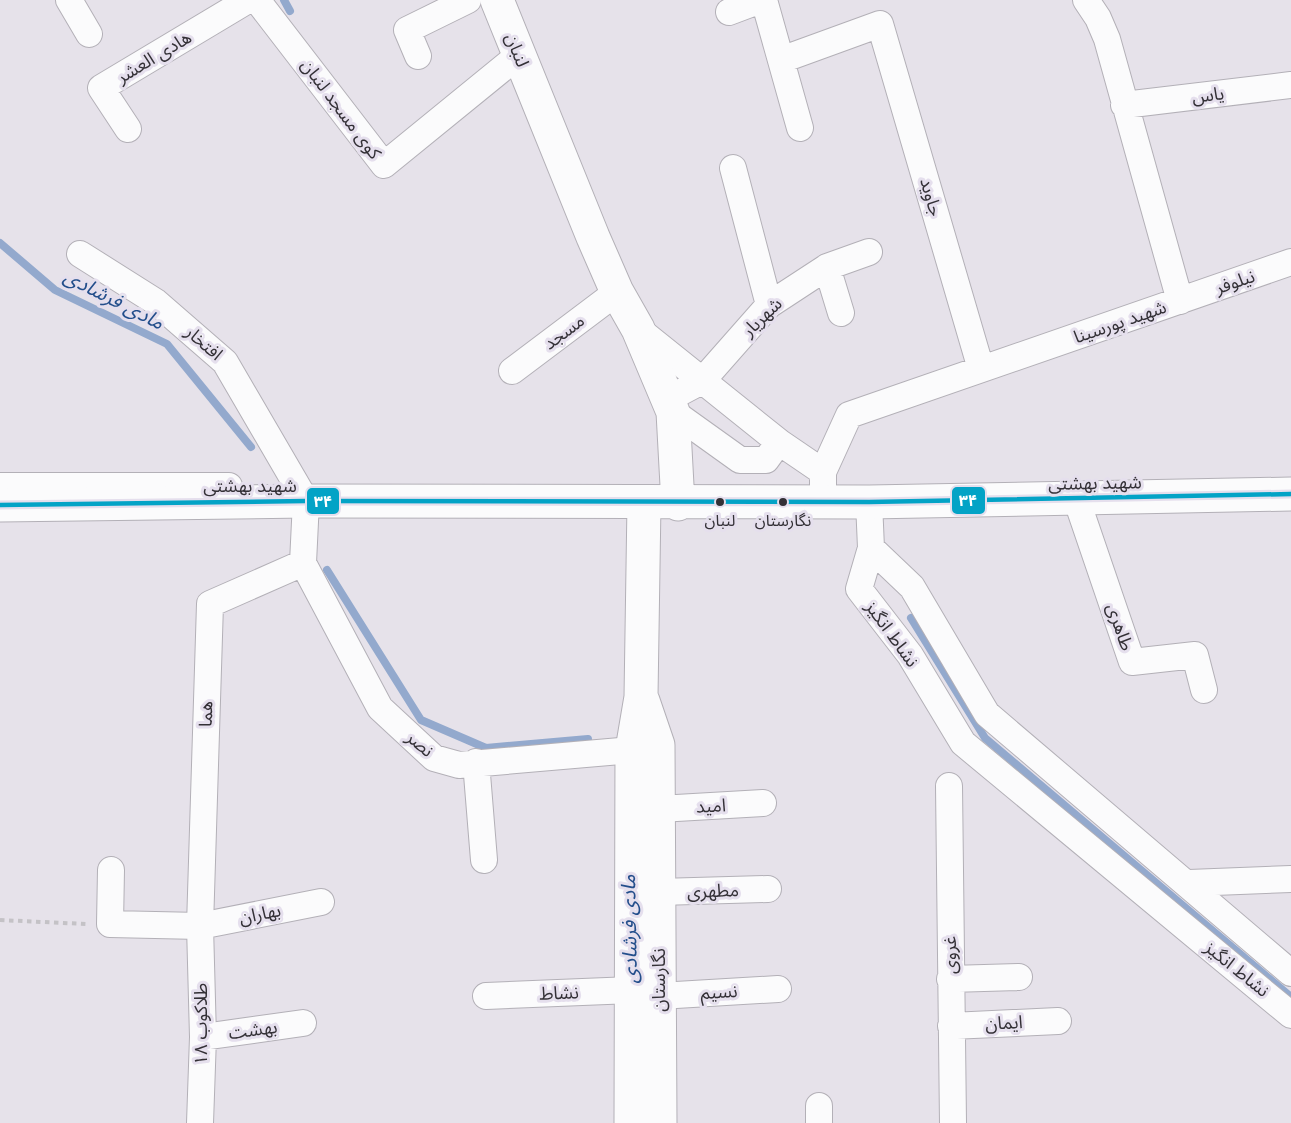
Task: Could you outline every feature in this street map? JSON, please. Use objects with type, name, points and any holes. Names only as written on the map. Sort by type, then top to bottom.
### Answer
[{"type":"main road","name":"لنبان","points":[[497,0],[617,292],[638,328],[670,405],[677,497]]},
{"type":"main road","name":"شهید بهشتی","points":[[0,505],[301,494],[644,503],[677,497],[823,488],[869,502],[1291,494]]},
{"type":"main road","name":"نگارستان","points":[[644,503],[641,697],[632,750],[645,993],[660,1123]]},
{"type":"main road","name":"نگارستان","points":[[631,1123],[658,892],[658,745],[641,697]]},
{"type":"street","points":[[69,0],[89,34]]},
{"type":"street","name":"هادی العشر","points":[[128,129],[101,88],[249,0]]},
{"type":"street","name":"کوی مسجد لنبان","points":[[257,0],[384,165],[519,55]]},
{"type":"street","points":[[418,56],[406,30],[468,0]]},
{"type":"street","points":[[729,12],[763,0],[800,128]]},
{"type":"street","name":"شهید پورسینا","points":[[823,488],[849,415],[1180,301],[1107,39],[1098,18],[1086,0]]},
{"type":"street","name":"جاوید","points":[[781,60],[880,24],[981,369]]},
{"type":"street","name":"یاس","points":[[1124,105],[1291,85]]},
{"type":"street","points":[[733,168],[769,305]]},
{"type":"street","name":"شهریار","points":[[670,405],[702,381],[769,305],[827,267],[869,252]]},
{"type":"street","name":"افتخار","points":[[80,254],[156,302],[225,362],[301,494]]},
{"type":"street","name":"نیلوفر","points":[[1180,301],[1291,262]]},
{"type":"street","points":[[827,267],[841,313]]},
{"type":"street","name":"مسجد","points":[[512,371],[617,292]]},
{"type":"street","points":[[638,328],[779,442],[823,488]]},
{"type":"street","points":[[670,405],[740,460],[766,460],[779,442]]},
{"type":"street","name":"شهید بهشتی","points":[[823,488],[1291,479]]},
{"type":"street","name":"شهید بهشتی","points":[[0,486],[301,494],[677,497]]},
{"type":"street","points":[[301,494],[303,562]]},
{"type":"street","name":"طاهری","points":[[1076,498],[1132,662],[1195,655],[1204,690]]},
{"type":"street","points":[[869,502],[871,548]]},
{"type":"street","name":"نشاط انگیز","points":[[1291,973],[1189,883],[987,714],[912,587],[871,548],[859,589],[910,655],[963,743],[1271,996],[1291,1016]]},
{"type":"street","name":"نصر","points":[[303,562],[380,708],[434,758],[459,765],[632,750]]},
{"type":"street","name":"هما","points":[[200,926],[210,604],[303,562]]},
{"type":"street","points":[[476,762],[484,861]]},
{"type":"street","name":"غروی","points":[[949,786],[952,1123]]},
{"type":"street","name":"امید","points":[[659,808],[763,803]]},
{"type":"street","points":[[110,924],[111,870]]},
{"type":"street","points":[[1189,883],[1291,879]]},
{"type":"street","name":"مطهری","points":[[658,892],[768,889]]},
{"type":"street","name":"بهاران","points":[[110,924],[200,926],[321,902]]},
{"type":"street","name":"طلاکوب ۱۸","points":[[200,926],[203,1037],[200,1123]]},
{"type":"street","points":[[1271,996],[1291,973]]},
{"type":"street","points":[[950,979],[1019,977]]},
{"type":"street","name":"نسیم","points":[[645,993],[778,989]]},
{"type":"street","name":"نشاط","points":[[486,996],[645,993]]},
{"type":"street","name":"ایمان","points":[[951,1026],[1058,1021]]},
{"type":"street","name":"بهشت","points":[[203,1037],[303,1023]]},
{"type":"path","points":[[0,920],[110,924]]},
{"type":"waterway","points":[[284,0],[290,11]]},
{"type":"waterway","name":"مادی فرشادی","points":[[0,243],[55,290],[167,344],[251,447]]},
{"type":"waterway","name":"مادی فرشادی","points":[[327,570],[421,720],[486,748],[588,739]]},
{"type":"waterway","points":[[911,618],[985,738],[1291,997]]},
{"type":"transit line","name":"۳۴","points":[[0,505],[306,501],[869,502],[1291,494]]},
{"type":"place","name":"لنبان","points":[[720,502]]},
{"type":"place","name":"نگارستان","points":[[783,502]]}]
